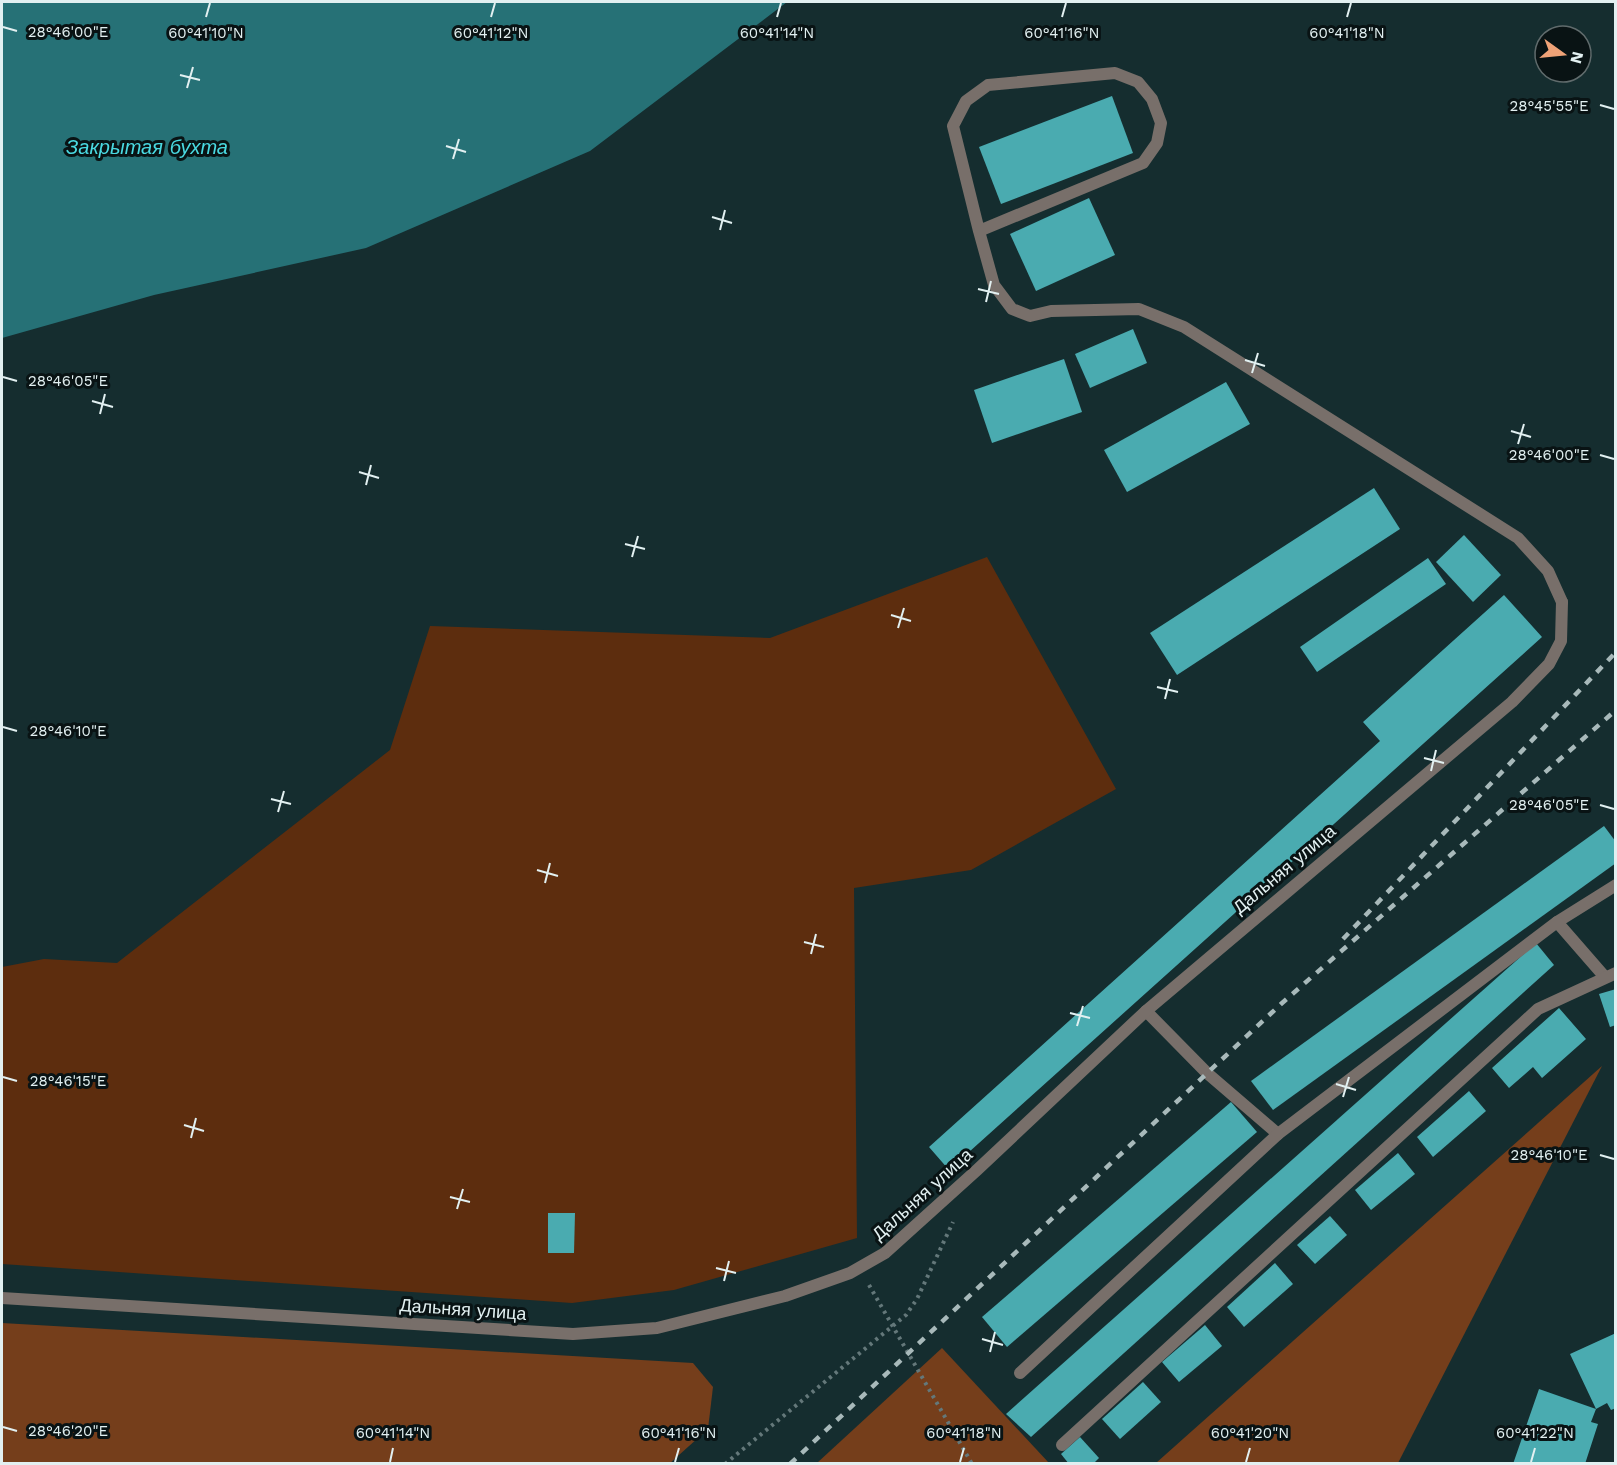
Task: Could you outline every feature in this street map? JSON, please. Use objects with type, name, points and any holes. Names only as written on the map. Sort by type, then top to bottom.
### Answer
[{"type":"street","points":[[1115,73],[1138,82],[1152,99],[1161,123],[1157,142],[1143,163],[979,231],[953,126],[966,101],[988,85],[1115,73]]},
{"type":"street","name":"Дальняя улица","points":[[2,1298],[573,1334],[657,1328],[785,1296],[850,1273],[885,1253],[1146,1011],[1512,702],[1550,664],[1561,641],[1562,602],[1548,570],[1518,538],[1184,327],[1139,309],[1051,311],[1030,316],[1012,309],[994,285],[979,231]]},
{"type":"street","points":[[1020,1373],[1278,1134],[1557,922],[1616,885]]},
{"type":"street","points":[[1062,1445],[1538,1009],[1610,975],[1557,922]]},
{"type":"street","points":[[1146,1011],[1207,1073],[1278,1134]]},
{"type":"path","points":[[725,1464],[906,1315],[917,1299],[957,1213]]},
{"type":"path","points":[[859,1268],[972,1464]]},
{"type":"shaded area","points":[[987,557],[1116,789],[971,870],[854,888],[857,1238],[674,1290],[572,1303],[2,1264],[2,967],[44,959],[117,963],[390,750],[430,626],[770,638]]},
{"type":"shaded area","points":[[1602,1066],[1398,1463],[1156,1463]]},
{"type":"shaded area","points":[[2,1323],[693,1363],[713,1387],[708,1429],[669,1464],[2,1463]]},
{"type":"shaded area","points":[[942,1348],[1049,1463],[817,1463]]},
{"type":"water","name":"Закрытая бухта","points":[[2,2],[787,2],[590,151],[366,248],[154,295],[2,338]]},
{"type":"building","points":[[1112,96],[1133,153],[1001,204],[979,147]]},
{"type":"building","points":[[1089,198],[1115,255],[1036,291],[1010,234]]},
{"type":"building","points":[[1133,329],[1147,363],[1090,388],[1075,354]]},
{"type":"building","points":[[1064,359],[1082,412],[992,443],[974,390]]},
{"type":"building","points":[[1226,382],[1250,424],[1127,492],[1104,450]]},
{"type":"building","points":[[1374,488],[1400,529],[1177,675],[1150,633]]},
{"type":"building","points":[[1464,535],[1501,575],[1473,602],[1436,562]]},
{"type":"building","points":[[1428,558],[1446,584],[1317,672],[1300,647]]},
{"type":"building","points":[[1504,595],[1542,637],[949,1170],[929,1147],[1380,741],[1363,722]]},
{"type":"building","points":[[1604,826],[1616,842],[1616,863],[1273,1110],[1251,1081]]},
{"type":"building","points":[[1536,943],[1554,965],[1031,1437],[1006,1414]]},
{"type":"building","points":[[1616,989],[1616,1025],[1610,1027],[1599,994]]},
{"type":"building","points":[[1559,1008],[1586,1039],[1542,1078],[1533,1067],[1509,1088],[1492,1068]]},
{"type":"building","points":[[1469,1091],[1486,1111],[1433,1157],[1417,1137]]},
{"type":"building","points":[[1231,1102],[1257,1132],[1007,1347],[982,1317]]},
{"type":"building","points":[[1398,1153],[1415,1174],[1371,1210],[1355,1190]]},
{"type":"building","points":[[548,1213],[575,1213],[574,1253],[548,1253]]},
{"type":"building","points":[[1330,1216],[1347,1235],[1315,1264],[1297,1245]]},
{"type":"building","points":[[1275,1263],[1293,1284],[1244,1327],[1227,1307]]},
{"type":"building","points":[[1205,1325],[1222,1346],[1179,1382],[1162,1362]]},
{"type":"building","points":[[1616,1333],[1616,1408],[1611,1410],[1607,1403],[1596,1409],[1570,1354]]},
{"type":"building","points":[[1143,1382],[1161,1402],[1120,1439],[1102,1419]]},
{"type":"building","points":[[1539,1389],[1596,1409],[1591,1422],[1598,1424],[1585,1464],[1513,1464]]},
{"type":"building","points":[[1080,1437],[1099,1458],[1093,1464],[1069,1464],[1061,1454]]},
{"type":"railway","points":[[1343,939],[1616,652]]},
{"type":"railway","points":[[790,1464],[1281,1004],[1616,710]]}]
